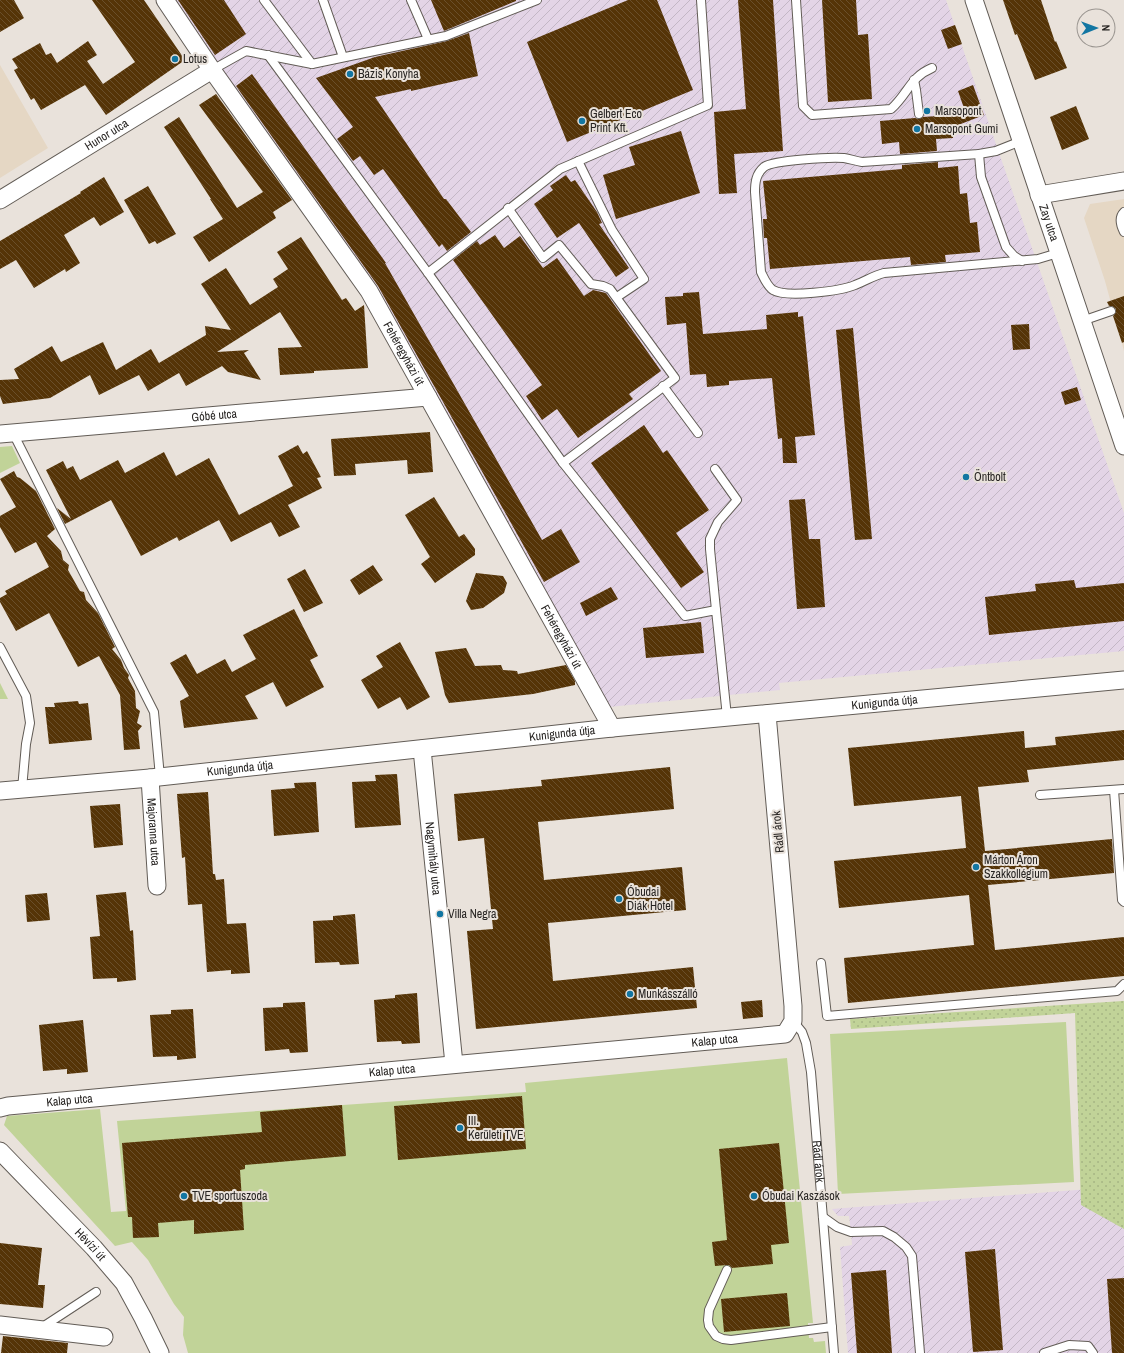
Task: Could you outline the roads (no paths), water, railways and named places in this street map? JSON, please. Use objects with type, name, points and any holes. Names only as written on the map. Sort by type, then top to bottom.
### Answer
[{"type":"street","name":"Fehéregyházi út","points":[[165,0],[212,70],[369,291],[612,728]]},
{"type":"street","name":"Zay utca","points":[[974,0],[1124,446]]},
{"type":"street","name":"Hunor utca","points":[[0,200],[212,70]]},
{"type":"street","points":[[1040,195],[1124,181]]},
{"type":"street","name":"Góbé utca","points":[[7,433],[428,398]]},
{"type":"street","name":"Kunigunda útja","points":[[0,791],[155,777],[612,728],[1124,680]]},
{"type":"street","name":"Rádl árok","points":[[767,714],[792,990],[789,1028]]},
{"type":"street","name":"Nagymihály utca","points":[[422,749],[454,1064]]},
{"type":"street","name":"Majoranna utca","points":[[155,777],[157,886]]},
{"type":"street","name":"Kalap utca","points":[[0,1108],[8,1106],[454,1064],[789,1028]]},
{"type":"street","name":"Hévízi út","points":[[0,1151],[94,1248],[124,1283],[144,1318],[160,1353]]},
{"type":"street","points":[[0,1325],[104,1336]]},
{"type":"lane","points":[[264,0],[312,64]]},
{"type":"lane","points":[[322,0],[343,57]]},
{"type":"lane","points":[[411,0],[428,39]]},
{"type":"lane","points":[[212,70],[246,50],[312,64],[446,36],[537,0]]},
{"type":"lane","points":[[428,273],[508,208],[560,169],[708,105],[701,0]]},
{"type":"lane","points":[[796,0],[803,106],[812,115],[891,109],[900,100],[914,80],[923,72],[932,68]]},
{"type":"lane","points":[[268,55],[428,273],[563,463],[685,616],[716,610]]},
{"type":"lane","points":[[914,80],[919,114]]},
{"type":"lane","points":[[1021,141],[996,151],[979,154],[862,162],[844,158],[830,158],[775,162],[766,166],[760,171],[755,180],[761,272],[766,282],[773,290],[784,293],[797,293],[841,290],[856,285],[872,276],[884,273],[1022,261],[1038,259],[1058,253]]},
{"type":"lane","points":[[979,154],[981,177],[1006,247],[1014,256],[1022,261]]},
{"type":"lane","points":[[578,161],[612,230],[644,279],[617,297]]},
{"type":"lane","points":[[508,208],[543,258],[559,245],[591,284],[610,289],[675,378],[563,463]]},
{"type":"lane","points":[[1124,212],[1120,220],[1124,232]]},
{"type":"lane","points":[[1082,321],[1111,312]]},
{"type":"lane","points":[[663,386],[698,433]]},
{"type":"lane","points":[[7,433],[154,712],[155,777]]},
{"type":"lane","points":[[714,469],[737,500],[718,522],[710,539],[727,718]]},
{"type":"lane","points":[[0,647],[26,696],[30,723],[26,744],[22,789]]},
{"type":"lane","points":[[1040,795],[1124,789]]},
{"type":"lane","points":[[1114,790],[1122,900],[1124,902]]},
{"type":"lane","points":[[821,964],[827,1016],[1117,991],[1124,984]]},
{"type":"lane","name":"Rádl árok","points":[[789,1028],[802,1032],[806,1043],[811,1072],[834,1353]]},
{"type":"lane","points":[[823,1217],[838,1227],[851,1232],[883,1231],[894,1237],[906,1247],[912,1256],[920,1353]]},
{"type":"lane","points":[[727,1270],[709,1310],[709,1326],[716,1336],[731,1340],[832,1327]]},
{"type":"lane","points":[[38,1329],[96,1292]]},
{"type":"lane","points":[[1044,1353],[1069,1345],[1088,1346],[1093,1353]]},
{"type":"place","name":"Lotus","points":[[175,59]]},
{"type":"place","name":"Bázis Konyha","points":[[350,74]]},
{"type":"place","name":"Marsopont","points":[[927,111]]},
{"type":"place","name":"Gelbert Eco Print Kft.","points":[[582,121]]},
{"type":"place","name":"Marsopont Gumi","points":[[917,129]]},
{"type":"place","name":"Öntbolt","points":[[966,477]]},
{"type":"place","name":"Márton Áron Szakkollégium","points":[[976,867]]},
{"type":"place","name":"Óbudai Diák Hotel","points":[[619,899]]},
{"type":"place","name":"Villa Negra","points":[[440,914]]},
{"type":"place","name":"Munkásszálló","points":[[630,994]]},
{"type":"place","name":"III. Kerületi TVE","points":[[460,1128]]},
{"type":"place","name":"TVE sportuszoda","points":[[184,1196]]},
{"type":"place","name":"Óbudai Kaszások","points":[[754,1196]]}]
